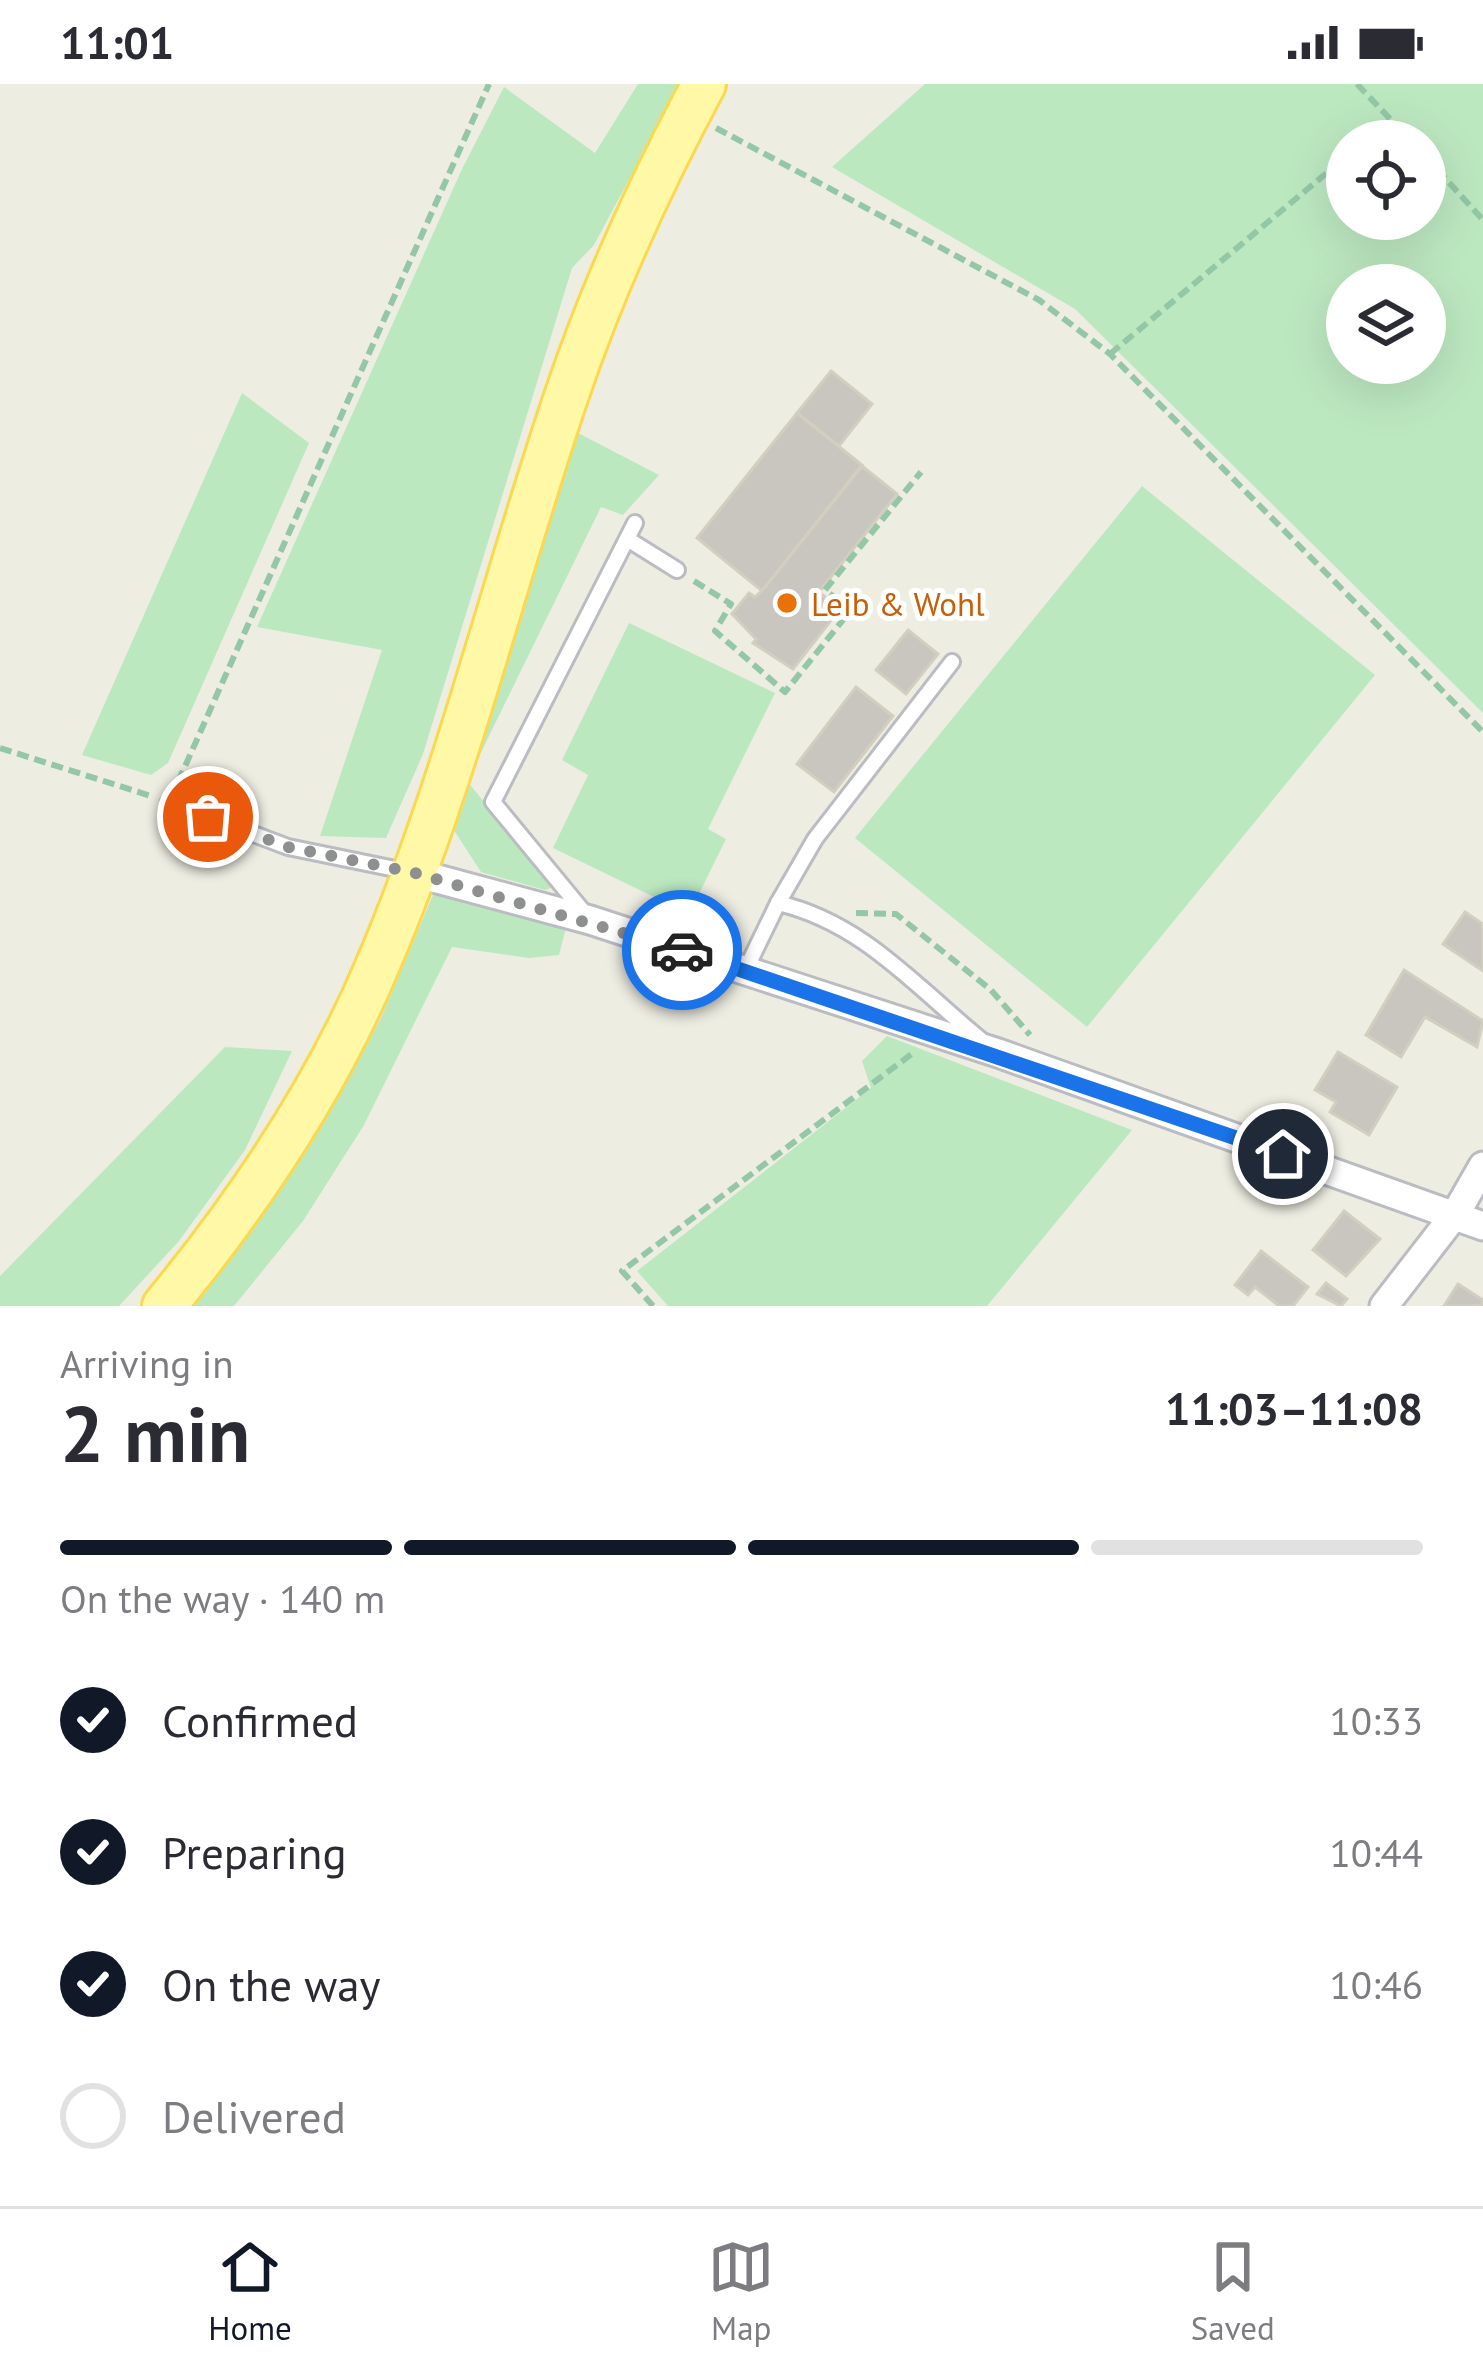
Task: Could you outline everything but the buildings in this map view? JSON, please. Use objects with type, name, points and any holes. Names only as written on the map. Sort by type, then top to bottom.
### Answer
[{"type":"main road","points":[[164,1306],[247,1200],[310,1100],[375,973],[415,873],[566,395],[696,99]]},
{"type":"street","points":[[415,873],[590,920],[998,1053],[1483,1226]]},
{"type":"street","points":[[1384,1306],[1456,1213],[1483,1166]]},
{"type":"lane","points":[[590,920],[493,802],[635,523]]},
{"type":"lane","points":[[629,539],[676,570]]},
{"type":"lane","points":[[745,971],[815,838],[952,662]]},
{"type":"lane","points":[[169,802],[288,847],[415,873]]},
{"type":"lane","points":[[778,903],[815,912],[865,940],[998,1053]]},
{"type":"path","points":[[0,748],[169,802],[489,84]]},
{"type":"path","points":[[1357,84],[1391,119]]},
{"type":"path","points":[[696,99],[1039,300],[1110,354],[1483,732]]},
{"type":"path","points":[[1110,354],[1326,174]]},
{"type":"path","points":[[1446,179],[1483,220]]},
{"type":"path","points":[[676,570],[731,604],[715,631],[785,692],[851,610],[825,590],[921,472]]},
{"type":"path","points":[[815,912],[896,914],[991,990],[1068,1078]]},
{"type":"path","points":[[653,1306],[622,1271],[939,1034]]},
{"type":"green space","points":[[638,84],[680,84],[594,245],[572,268],[423,754],[386,838],[320,836],[382,650],[257,627],[462,169],[504,87],[595,153]]},
{"type":"green space","points":[[925,84],[1483,84],[1483,713],[1075,309],[832,167]]},
{"type":"green space","points":[[242,393],[309,443],[168,763],[151,775],[82,755]]},
{"type":"green space","points":[[578,433],[659,475],[623,515],[601,507],[467,781],[553,887],[545,890],[481,872],[450,824]]},
{"type":"green space","points":[[1142,486],[1375,675],[1087,1027],[855,838]]},
{"type":"green space","points":[[629,623],[775,693],[708,829],[726,839],[689,914],[553,848],[588,775],[562,760]]},
{"type":"green space","points":[[436,888],[568,920],[559,955],[529,958],[452,947],[364,1125],[303,1221],[234,1306],[194,1306],[320,1127],[380,1020]]},
{"type":"green space","points":[[887,1036],[1132,1130],[987,1306],[668,1306],[637,1271],[871,1088],[862,1061]]},
{"type":"green space","points":[[225,1047],[292,1051],[245,1150],[179,1241],[119,1306],[0,1306],[0,1276]]},
{"type":"way so far","points":[[208,817],[288,847],[415,873],[682,950]]},
{"type":"place","name":"Leib & Wohl","points":[[787,603]]},
{"type":"route","points":[[682,950],[998,1053],[1283,1154]]}]
